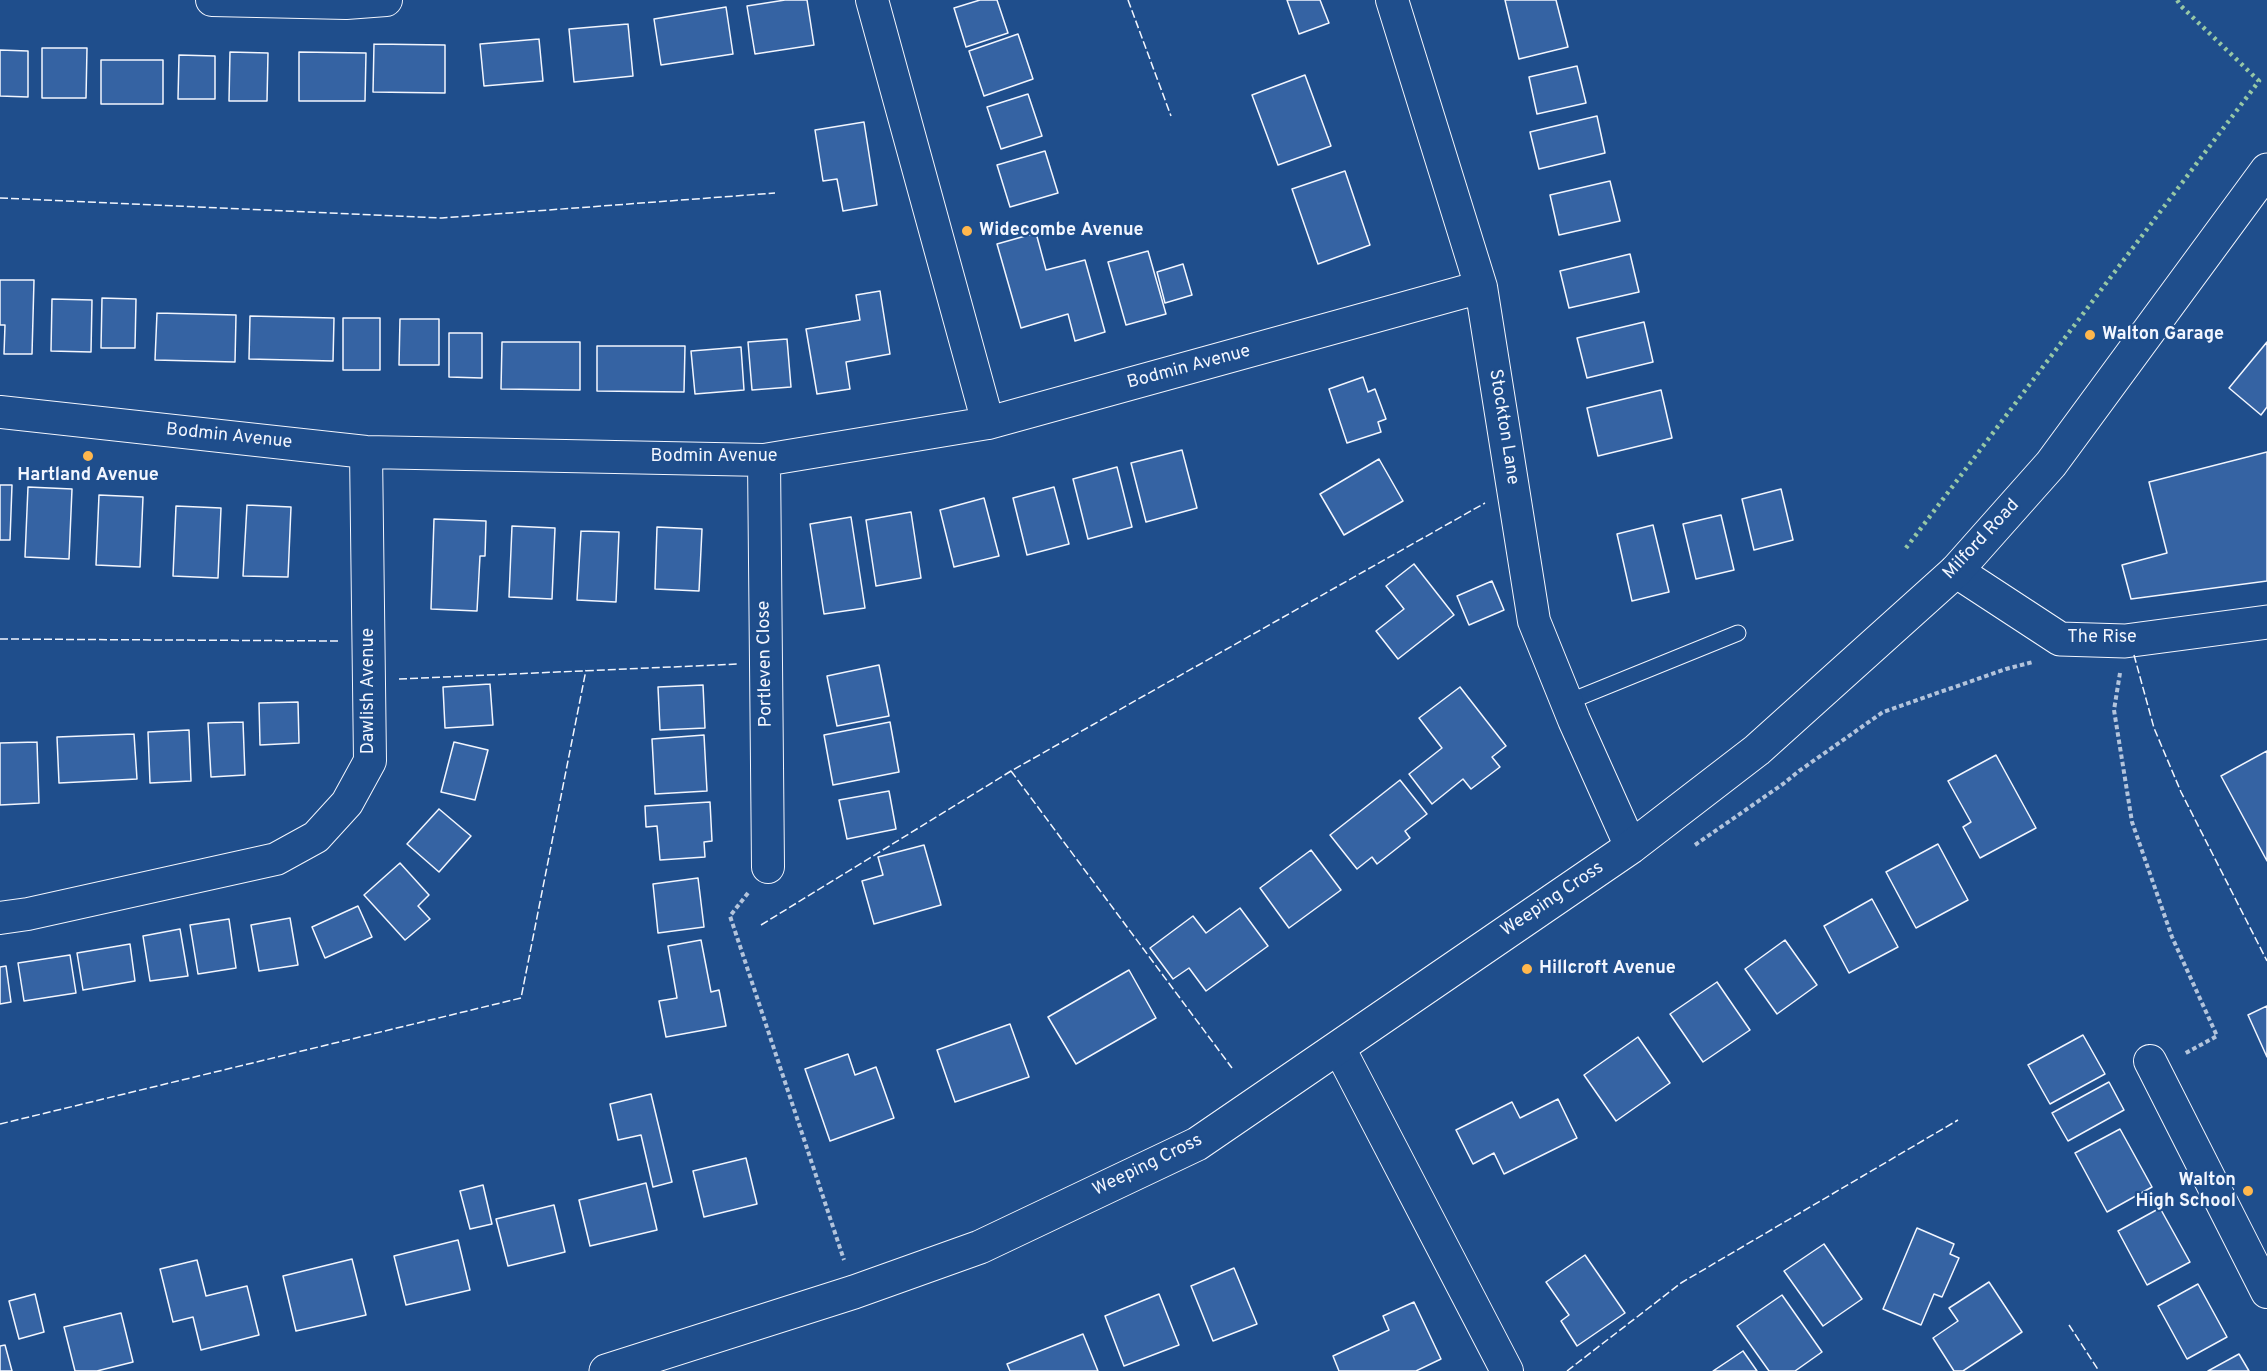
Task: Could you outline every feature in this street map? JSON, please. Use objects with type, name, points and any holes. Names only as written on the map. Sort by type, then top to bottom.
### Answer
[{"type":"main road","name":"Milford Road","points":[[1631,847],[1757,750],[1956,571],[2051,464],[2267,170]]},
{"type":"main road","name":"The Rise","points":[[1956,571],[2060,639],[2125,641],[2267,621]]},
{"type":"main road","name":"Weeping Cross","points":[[606,1371],[854,1292],[980,1247],[1197,1144],[1631,847]]},
{"type":"street","points":[[212,0],[346,3],[386,0]]},
{"type":"street","points":[[872,0],[988,423]]},
{"type":"street","name":"Stockton Lane","points":[[1392,0],[1481,287],[1534,621],[1574,720],[1631,847]]},
{"type":"street","name":"Bodmin Avenue","points":[[0,412],[366,452],[764,460],[988,423],[1481,287]]},
{"type":"street","name":"Dawlish Avenue","points":[[0,918],[28,914],[276,859],[316,837],[347,803],[370,761],[366,452]]},
{"type":"street","name":"Portleven Close","points":[[764,460],[768,867]]},
{"type":"street","points":[[1339,1048],[1507,1371]]},
{"type":"street","points":[[2152,1066],[2267,1293]]},
{"type":"lane","points":[[1568,702],[1738,633]]},
{"type":"path","points":[[2125,641],[2114,710],[2132,822],[2172,937],[2217,1036],[2152,1066]]},
{"type":"path","points":[[1689,848],[1783,784],[1882,712],[2006,669],[2039,661]]},
{"type":"path","points":[[768,867],[730,916],[854,1292]]},
{"type":"building","points":[[785,0],[807,0],[814,45],[755,54],[747,6]]},
{"type":"building","points":[[980,0],[997,0],[1008,33],[966,47],[954,8]]},
{"type":"building","points":[[1287,0],[1320,0],[1329,23],[1299,34]]},
{"type":"building","points":[[1505,0],[1556,0],[1568,47],[1519,59]]},
{"type":"building","points":[[726,7],[733,54],[661,65],[654,19]]},
{"type":"building","points":[[628,24],[633,76],[574,82],[569,29]]},
{"type":"building","points":[[1018,34],[1033,79],[984,96],[969,51]]},
{"type":"building","points":[[539,39],[543,81],[484,86],[480,44]]},
{"type":"building","points":[[374,44],[445,45],[445,93],[373,92]]},
{"type":"building","points":[[42,48],[87,48],[86,98],[42,98]]},
{"type":"building","points":[[0,50],[28,51],[28,97],[0,96]]},
{"type":"building","points":[[230,52],[268,53],[267,101],[229,101]]},
{"type":"building","points":[[299,52],[366,53],[365,101],[299,101]]},
{"type":"building","points":[[179,55],[215,56],[215,99],[178,99]]},
{"type":"building","points":[[101,60],[163,60],[163,104],[101,104]]},
{"type":"building","points":[[1577,66],[1586,103],[1537,114],[1529,77]]},
{"type":"building","points":[[1305,75],[1331,146],[1278,165],[1252,95]]},
{"type":"building","points":[[1028,94],[1042,136],[1001,149],[987,107]]},
{"type":"building","points":[[1597,116],[1605,153],[1539,169],[1530,132]]},
{"type":"building","points":[[864,122],[877,205],[843,211],[837,179],[823,181],[815,130]]},
{"type":"building","points":[[1045,151],[1058,193],[1010,207],[997,165]]},
{"type":"building","points":[[1345,171],[1370,245],[1318,264],[1292,189]]},
{"type":"building","points":[[1610,181],[1620,221],[1559,235],[1550,195]]},
{"type":"building","points":[[1036,233],[1046,270],[1085,260],[1105,332],[1075,341],[1068,314],[1021,328],[997,244]]},
{"type":"building","points":[[1148,251],[1166,314],[1126,325],[1108,262]]},
{"type":"building","points":[[1630,254],[1639,292],[1569,308],[1560,271]]},
{"type":"building","points":[[1183,264],[1192,295],[1165,303],[1157,272]]},
{"type":"building","points":[[0,280],[34,280],[32,354],[4,354],[5,325],[0,325]]},
{"type":"building","points":[[880,291],[890,354],[846,362],[850,389],[817,394],[806,329],[860,320],[856,295]]},
{"type":"building","points":[[102,298],[136,299],[135,348],[101,348]]},
{"type":"building","points":[[52,299],[92,300],[91,352],[51,351]]},
{"type":"building","points":[[157,313],[236,315],[235,362],[155,360]]},
{"type":"building","points":[[250,316],[334,318],[333,361],[249,359]]},
{"type":"building","points":[[343,318],[380,318],[380,370],[343,370]]},
{"type":"building","points":[[400,319],[439,319],[439,365],[399,365]]},
{"type":"building","points":[[1644,322],[1653,362],[1587,378],[1577,338]]},
{"type":"building","points":[[449,333],[482,333],[482,378],[449,377]]},
{"type":"building","points":[[787,339],[791,387],[752,390],[748,342]]},
{"type":"building","points":[[502,342],[580,342],[580,390],[501,389]]},
{"type":"building","points":[[2267,342],[2267,407],[2261,415],[2229,388]]},
{"type":"building","points":[[597,346],[685,346],[684,392],[597,391]]},
{"type":"building","points":[[741,347],[744,390],[695,394],[691,351]]},
{"type":"building","points":[[1363,377],[1368,392],[1375,389],[1386,419],[1378,422],[1381,432],[1347,443],[1329,389]]},
{"type":"building","points":[[1661,390],[1672,438],[1598,456],[1587,408]]},
{"type":"building","points":[[1182,450],[1197,508],[1146,522],[1131,463]]},
{"type":"building","points":[[2267,452],[2267,581],[2131,599],[2122,565],[2167,553],[2149,482]]},
{"type":"building","points":[[1379,459],[1403,501],[1344,535],[1320,494]]},
{"type":"building","points":[[1117,467],[1132,527],[1088,539],[1073,479]]},
{"type":"building","points":[[0,485],[12,485],[10,540],[0,540]]},
{"type":"building","points":[[28,487],[72,489],[69,559],[25,557]]},
{"type":"building","points":[[1054,487],[1069,544],[1027,555],[1013,498]]},
{"type":"building","points":[[1781,489],[1793,540],[1754,550],[1742,499]]},
{"type":"building","points":[[99,495],[143,497],[140,567],[96,565]]},
{"type":"building","points":[[984,498],[999,556],[954,567],[940,510]]},
{"type":"building","points":[[247,505],[291,507],[288,577],[243,576]]},
{"type":"building","points":[[176,506],[221,508],[218,578],[173,576]]},
{"type":"building","points":[[911,512],[921,578],[876,586],[866,520]]},
{"type":"building","points":[[1721,515],[1734,570],[1696,579],[1683,524]]},
{"type":"building","points":[[851,517],[865,608],[824,614],[810,524]]},
{"type":"building","points":[[434,519],[486,521],[485,556],[480,556],[477,611],[431,609]]},
{"type":"building","points":[[1653,525],[1669,592],[1632,601],[1617,534]]},
{"type":"building","points":[[512,526],[555,528],[552,599],[509,597]]},
{"type":"building","points":[[657,527],[702,529],[699,591],[655,589]]},
{"type":"building","points":[[581,531],[619,532],[616,602],[577,600]]},
{"type":"building","points":[[1414,564],[1454,615],[1398,659],[1376,631],[1404,609],[1386,586]]},
{"type":"building","points":[[1492,581],[1504,610],[1469,625],[1457,596]]},
{"type":"building","points":[[879,665],[889,716],[837,726],[827,676]]},
{"type":"building","points":[[490,684],[493,725],[445,728],[443,687]]},
{"type":"building","points":[[703,685],[705,728],[660,730],[658,687]]},
{"type":"building","points":[[1460,687],[1506,746],[1492,757],[1500,767],[1471,789],[1463,779],[1432,804],[1409,774],[1442,748],[1419,718]]},
{"type":"building","points":[[298,702],[299,743],[260,745],[259,703]]},
{"type":"building","points":[[243,722],[245,775],[211,777],[208,723]]},
{"type":"building","points":[[890,722],[899,772],[833,785],[824,735]]},
{"type":"building","points":[[189,730],[191,781],[150,783],[148,732]]},
{"type":"building","points":[[134,734],[137,779],[59,783],[57,737]]},
{"type":"building","points":[[704,735],[707,791],[655,794],[652,739]]},
{"type":"building","points":[[37,742],[39,803],[0,805],[0,743]]},
{"type":"building","points":[[454,742],[488,750],[475,800],[441,792]]},
{"type":"building","points":[[2267,751],[2267,861],[2221,776]]},
{"type":"building","points":[[1996,755],[2036,828],[1980,858],[1963,827],[1971,822],[1948,781]]},
{"type":"building","points":[[1400,780],[1427,814],[1405,831],[1410,838],[1377,864],[1372,857],[1357,869],[1330,835]]},
{"type":"building","points":[[889,791],[896,829],[847,839],[839,800]]},
{"type":"building","points":[[710,802],[712,841],[704,842],[705,857],[660,860],[657,826],[646,827],[645,806]]},
{"type":"building","points":[[439,809],[471,836],[439,872],[407,844]]},
{"type":"building","points":[[1938,844],[1968,900],[1916,928],[1886,872]]},
{"type":"building","points":[[924,845],[941,905],[874,924],[862,881],[883,875],[878,857]]},
{"type":"building","points":[[1311,850],[1341,890],[1289,928],[1260,888]]},
{"type":"building","points":[[400,863],[429,895],[418,906],[430,919],[405,940],[364,895]]},
{"type":"building","points":[[698,878],[704,927],[658,933],[653,884]]},
{"type":"building","points":[[1872,899],[1898,947],[1849,973],[1824,926]]},
{"type":"building","points":[[358,906],[372,937],[325,958],[312,927]]},
{"type":"building","points":[[1240,908],[1268,946],[1206,991],[1189,968],[1173,979],[1150,948],[1193,916],[1206,933]]},
{"type":"building","points":[[290,918],[298,965],[259,971],[251,925]]},
{"type":"building","points":[[229,919],[236,968],[198,974],[190,925]]},
{"type":"building","points":[[180,929],[188,976],[150,981],[143,936]]},
{"type":"building","points":[[701,940],[711,992],[719,990],[726,1026],[666,1037],[659,1001],[677,998],[668,946]]},
{"type":"building","points":[[1785,940],[1817,985],[1777,1014],[1745,969]]},
{"type":"building","points":[[130,944],[135,981],[83,990],[77,953]]},
{"type":"building","points":[[70,955],[76,993],[24,1001],[18,963]]},
{"type":"building","points":[[6,966],[11,1002],[0,1004],[0,967]]},
{"type":"building","points":[[1129,970],[1156,1018],[1076,1064],[1048,1017]]},
{"type":"building","points":[[1717,982],[1750,1030],[1703,1062],[1670,1014]]},
{"type":"building","points":[[2267,1006],[2267,1057],[2248,1015]]},
{"type":"building","points":[[1010,1024],[1029,1077],[955,1102],[937,1050]]},
{"type":"building","points":[[2083,1035],[2105,1074],[2050,1104],[2028,1065]]},
{"type":"building","points":[[1638,1037],[1670,1083],[1616,1121],[1584,1075]]},
{"type":"building","points":[[848,1054],[855,1075],[876,1067],[894,1118],[830,1141],[805,1069]]},
{"type":"building","points":[[2109,1082],[2124,1110],[2068,1141],[2052,1113]]},
{"type":"building","points":[[651,1094],[672,1182],[653,1187],[641,1135],[618,1140],[610,1104]]},
{"type":"building","points":[[1558,1099],[1577,1138],[1504,1174],[1494,1153],[1473,1164],[1456,1130],[1512,1102],[1520,1118]]},
{"type":"building","points":[[2120,1129],[2152,1187],[2107,1212],[2075,1153]]},
{"type":"building","points":[[746,1158],[757,1204],[704,1217],[693,1171]]},
{"type":"building","points":[[646,1183],[657,1230],[590,1246],[579,1200]]},
{"type":"building","points":[[483,1185],[492,1224],[470,1229],[460,1191]]},
{"type":"building","points":[[554,1205],[565,1252],[508,1266],[496,1219]]},
{"type":"building","points":[[2160,1208],[2190,1262],[2147,1285],[2118,1231]]},
{"type":"building","points":[[1917,1228],[1954,1244],[1950,1254],[1959,1258],[1942,1297],[1934,1294],[1921,1325],[1883,1309]]},
{"type":"building","points":[[458,1240],[470,1290],[406,1305],[394,1256]]},
{"type":"building","points":[[1824,1244],[1862,1299],[1823,1326],[1784,1271]]},
{"type":"building","points":[[1585,1255],[1625,1313],[1577,1346],[1561,1321],[1569,1315],[1546,1282]]},
{"type":"building","points":[[352,1259],[366,1315],[296,1331],[283,1276]]},
{"type":"building","points":[[197,1260],[206,1296],[247,1286],[259,1335],[201,1350],[193,1317],[173,1322],[160,1269]]},
{"type":"building","points":[[1234,1268],[1257,1324],[1213,1341],[1191,1286]]},
{"type":"building","points":[[1989,1282],[2022,1332],[1963,1371],[1954,1371],[1933,1338],[1958,1321],[1949,1308]]},
{"type":"building","points":[[2198,1284],[2227,1337],[2187,1359],[2158,1306]]},
{"type":"building","points":[[35,1294],[44,1332],[19,1339],[9,1301]]},
{"type":"building","points":[[1159,1294],[1179,1345],[1124,1366],[1105,1316]]},
{"type":"building","points":[[1782,1295],[1822,1352],[1795,1371],[1769,1371],[1737,1326]]},
{"type":"building","points":[[1414,1302],[1441,1359],[1416,1371],[1339,1371],[1333,1356],[1389,1330],[1383,1316]]},
{"type":"building","points":[[121,1313],[133,1362],[97,1371],[75,1371],[64,1327]]},
{"type":"building","points":[[1083,1334],[1098,1371],[1010,1371],[1007,1364]]},
{"type":"building","points":[[5,1345],[12,1371],[0,1371],[0,1346]]},
{"type":"building","points":[[1743,1351],[1757,1371],[1713,1371]]},
{"type":"building","points":[[2239,1354],[2249,1371],[2208,1371]]},
{"type":"hedge","points":[[1906,548],[2259,81],[2177,0]]},
{"type":"fence","points":[[1128,0],[1171,116]]},
{"type":"fence","points":[[0,198],[442,218],[775,193]]},
{"type":"fence","points":[[761,925],[1011,771],[1485,503]]},
{"type":"fence","points":[[0,639],[339,641]]},
{"type":"fence","points":[[2134,655],[2154,728],[2181,792],[2267,961]]},
{"type":"fence","points":[[399,679],[739,664]]},
{"type":"fence","points":[[0,1124],[521,998],[586,670]]},
{"type":"fence","points":[[1011,771],[1232,1068]]},
{"type":"fence","points":[[1567,1371],[1681,1283],[1958,1120]]},
{"type":"fence","points":[[2069,1325],[2099,1371]]},
{"type":"place","name":"Widecombe Avenue","points":[[967,231]]},
{"type":"place","name":"Walton Garage","points":[[2090,335]]},
{"type":"place","name":"Hartland Avenue","points":[[88,456]]},
{"type":"place","name":"Hillcroft Avenue","points":[[1527,969]]},
{"type":"place","name":"Walton High School","points":[[2248,1191]]}]
